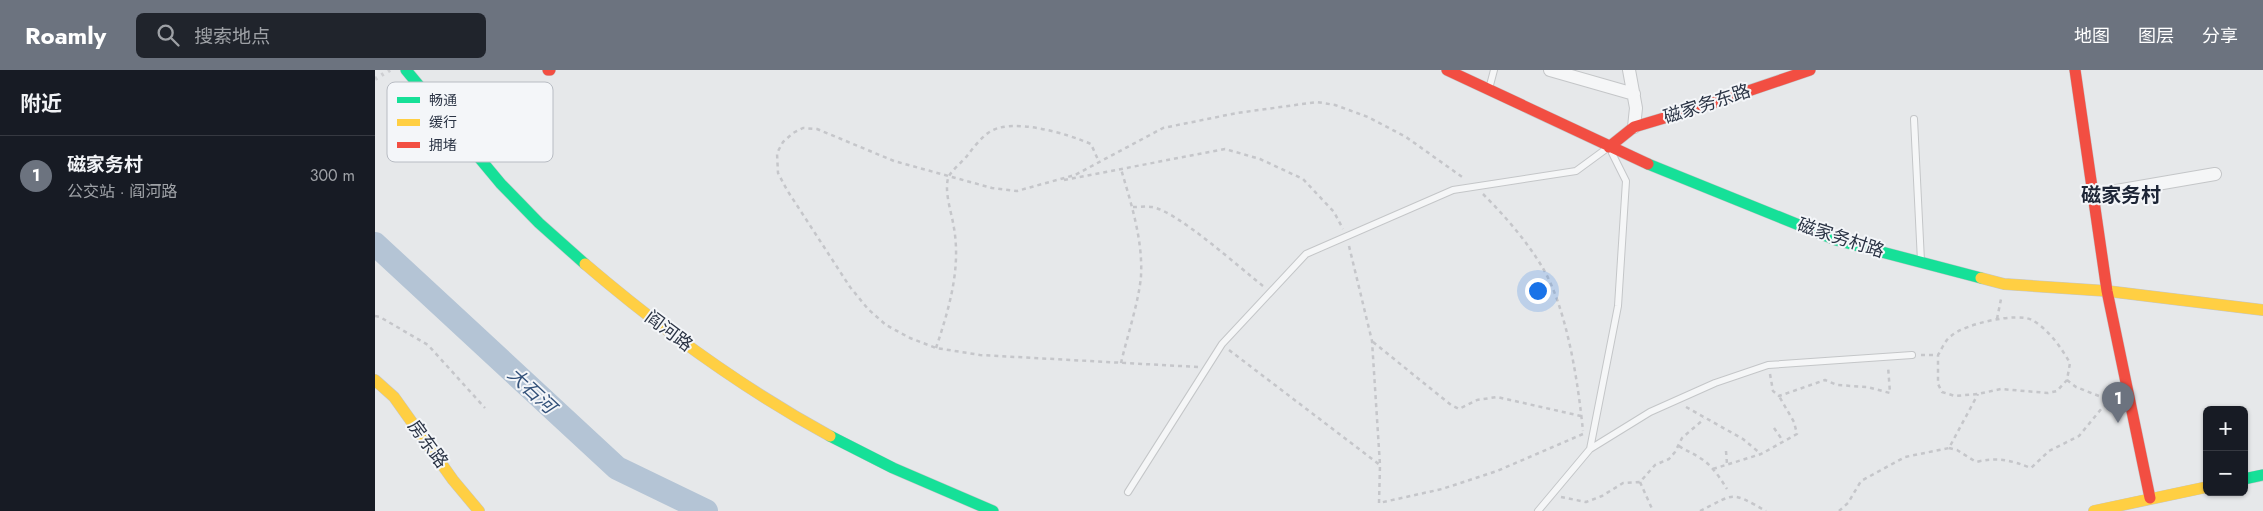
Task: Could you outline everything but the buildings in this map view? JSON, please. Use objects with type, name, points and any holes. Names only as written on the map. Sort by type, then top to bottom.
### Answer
[{"type":"main road","name":"阎河路","points":[[406,70],[415,82]]},
{"type":"main road","name":"磁家务村路","points":[[1447,70],[1459,73],[1489,90],[1609,147],[1709,190],[1837,240],[2005,284],[2107,291],[2263,310]]},
{"type":"main road","name":"磁家务东路","points":[[1609,147],[1634,127],[1701,107],[1811,70]]},
{"type":"main road","points":[[2075,70],[2107,291],[2153,511]]},
{"type":"main road","name":"阎河路","points":[[480,162],[516,200],[574,255],[661,326],[735,379],[819,429],[898,470],[993,511]]},
{"type":"main road","name":"房东路","points":[[375,380],[393,396],[453,480],[479,511]]},
{"type":"main road","points":[[2248,478],[2263,475]]},
{"type":"main road","points":[[2094,511],[2203,488]]},
{"type":"street","points":[[1550,70],[1634,94]]},
{"type":"street","points":[[1629,70],[1636,108],[1634,127]]},
{"type":"street","points":[[2093,194],[2215,174]]},
{"type":"lane","points":[[1489,90],[1494,70]]},
{"type":"lane","points":[[1914,119],[1921,262]]},
{"type":"lane","points":[[1128,492],[1222,344],[1305,254],[1453,190],[1576,170],[1609,147],[1626,181],[1618,306],[1590,449]]},
{"type":"lane","points":[[1538,511],[1549,495],[1590,449],[1650,412],[1715,383],[1768,366],[1912,355]]},
{"type":"path","points":[[1058,181],[1099,162],[1163,128],[1237,113],[1317,102],[1335,105],[1368,117],[1406,137],[1475,186],[1505,216],[1541,265],[1557,303],[1577,375],[1583,434],[1590,449]]},
{"type":"path","points":[[937,348],[950,305],[957,260],[954,229],[948,200],[949,176],[988,133],[999,128],[1019,127],[1071,136],[1091,144],[1099,162]]},
{"type":"path","points":[[1207,368],[980,355],[937,348],[910,338],[887,325],[867,308],[856,294],[787,190],[778,173],[777,153],[783,142],[793,133],[803,128],[817,128],[894,161],[992,188],[1017,191],[1058,181],[1225,149],[1260,159],[1303,179],[1334,212],[1347,236],[1372,341],[1380,465],[1379,503],[1443,488],[1497,471],[1583,434]]},
{"type":"path","points":[[1121,169],[1133,207],[1140,253],[1141,276],[1121,363]]},
{"type":"path","points":[[1133,207],[1152,207],[1165,212],[1212,244],[1270,292]]},
{"type":"path","points":[[1997,319],[2005,284]]},
{"type":"path","points":[[375,316],[380,317],[427,345],[485,408]]},
{"type":"path","points":[[1997,319],[2031,319],[2051,335],[2070,363],[2067,380],[2057,392],[2048,394],[2001,389],[1955,396],[1942,392],[1938,384],[1938,355],[1950,336],[1970,325],[1997,319]]},
{"type":"path","points":[[1372,341],[1459,409],[1477,400],[1497,397],[1581,416]]},
{"type":"path","points":[[1222,344],[1241,361],[1380,465]]},
{"type":"path","points":[[1912,355],[1938,355]]},
{"type":"path","points":[[1779,396],[1825,380],[1837,385],[1867,388],[1890,393],[1887,357]]},
{"type":"path","points":[[1713,469],[1761,454],[1797,434],[1793,422],[1779,396],[1773,391],[1768,366]]},
{"type":"path","points":[[2067,380],[2077,387],[2104,398],[2107,404]]},
{"type":"path","points":[[1949,448],[1978,394]]},
{"type":"path","points":[[1676,401],[1704,419],[1743,439],[1761,454]]},
{"type":"path","points":[[1839,511],[1848,503],[1861,481],[1905,457],[1949,448],[1957,450],[1976,462],[1990,458],[2005,459],[2031,468],[2049,452],[2079,436],[2107,404],[2129,402]]},
{"type":"path","points":[[1549,495],[1586,502],[1602,496],[1623,483],[1640,482],[1655,465],[1669,459],[1679,446],[1682,438],[1704,419]]},
{"type":"path","points":[[1774,428],[1783,442]]},
{"type":"path","points":[[1679,446],[1690,454],[1701,458],[1713,469],[1727,488]]},
{"type":"path","points":[[1726,451],[1727,464]]},
{"type":"path","points":[[1640,482],[1653,511]]},
{"type":"path","points":[[1700,511],[1730,496],[1739,495],[1766,511]]},
{"type":"waterway","name":"大石河","points":[[375,244],[617,468],[706,511]]},
{"type":"railway","points":[[375,79],[390,70]]},
{"type":"traffic: fast","points":[[406,70],[416,82]]},
{"type":"traffic: fast","points":[[483,162],[539,223],[585,264]]},
{"type":"traffic: fast","points":[[1648,164],[1836,240],[1981,278]]},
{"type":"traffic: fast","points":[[830,436],[893,468],[993,511]]},
{"type":"traffic: fast","points":[[2248,478],[2263,475]]},
{"type":"traffic: slow","points":[[585,264],[643,312],[734,378],[830,436]]},
{"type":"traffic: slow","points":[[1981,278],[2004,284],[2107,291],[2263,310]]},
{"type":"traffic: slow","points":[[375,380],[394,397],[453,480],[479,511]]},
{"type":"traffic: slow","points":[[2094,511],[2203,488]]},
{"type":"traffic: jam","points":[[1447,70],[1648,164]]},
{"type":"traffic: jam","points":[[1609,147],[1634,127],[1701,107],[1810,70]]},
{"type":"traffic: jam","points":[[2075,70],[2107,291],[2150,498]]},
{"type":"place","name":"磁家务村","points":[[2118,423]]},
{"type":"district","name":"磁家务村","points":[[2121,195]]}]
